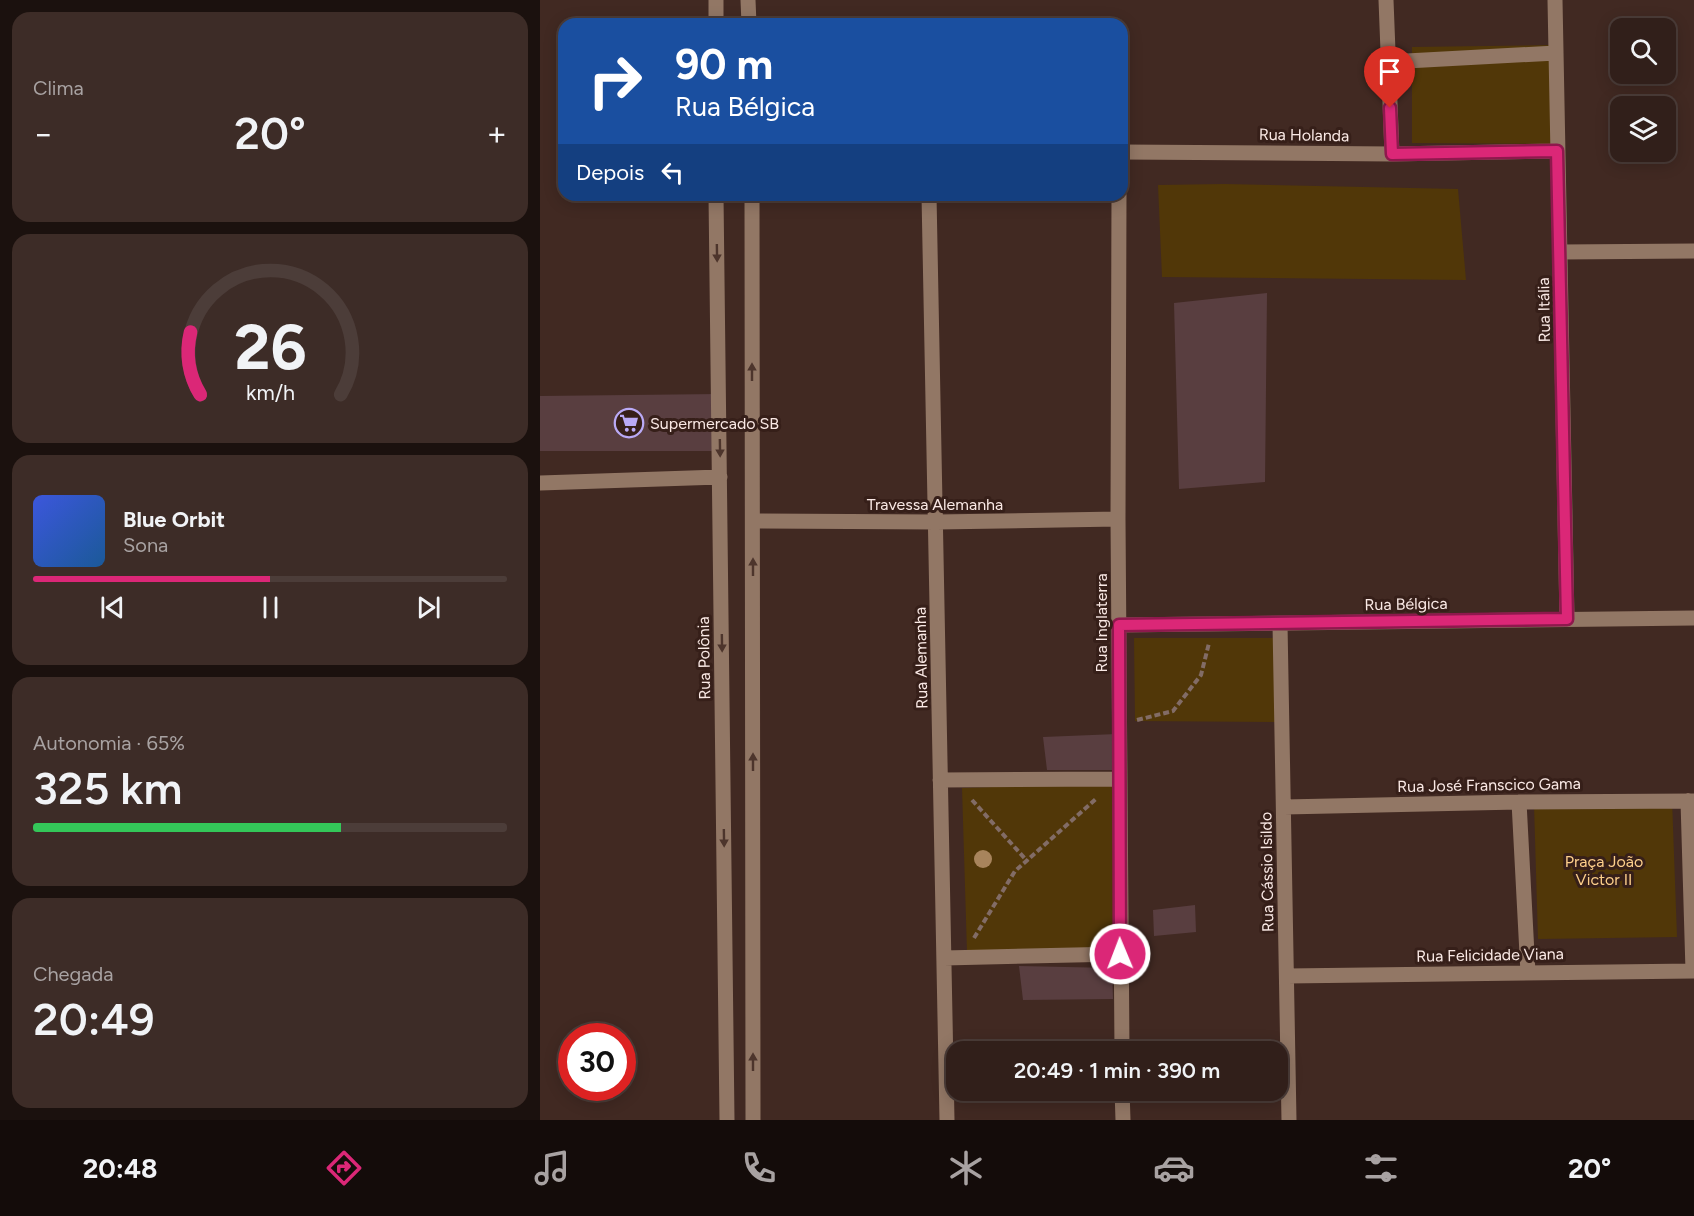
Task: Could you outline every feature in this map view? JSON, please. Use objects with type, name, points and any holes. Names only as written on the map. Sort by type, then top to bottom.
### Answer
[{"type":"street","points":[[716,0],[716,18]]},
{"type":"street","points":[[748,0],[749,18]]},
{"type":"street","points":[[1386,0],[1392,154]]},
{"type":"street","name":"Rua Itália","points":[[1556,0],[1567,619]]},
{"type":"street","points":[[1388,62],[1556,53]]},
{"type":"street","name":"Rua Holanda","points":[[1128,152],[1392,154],[1557,151]]},
{"type":"street","name":"Rua Polônia","points":[[716,201],[727,1120]]},
{"type":"street","points":[[752,201],[753,1120]]},
{"type":"street","name":"Rua Alemanha","points":[[929,201],[947,1120]]},
{"type":"street","name":"Rua Inglaterra","points":[[1119,201],[1118,519],[1122,1041]]},
{"type":"street","points":[[1561,252],[1694,251]]},
{"type":"street","points":[[540,483],[720,477]]},
{"type":"street","name":"Travessa Alemanha","points":[[753,521],[937,522],[1118,519]]},
{"type":"street","name":"Rua Bélgica","points":[[1119,625],[1694,618]]},
{"type":"street","name":"Rua Cássio Isildo","points":[[1280,624],[1289,1120]]},
{"type":"street","points":[[940,780],[1119,779]]},
{"type":"street","points":[[1691,801],[1694,971]]},
{"type":"street","name":"Rua José Franscico Gama","points":[[1284,807],[1691,801]]},
{"type":"street","points":[[1520,802],[1528,973]]},
{"type":"street","points":[[944,958],[1120,954]]},
{"type":"street","name":"Rua Felicidade Viana","points":[[1287,976],[1694,971]]},
{"type":"street","points":[[1122,1101],[1123,1120]]},
{"type":"path","points":[[1119,722],[1173,711],[1201,675],[1209,649],[1210,625]]},
{"type":"path","points":[[970,796],[1028,862]]},
{"type":"path","points":[[966,958],[966,952],[1003,887],[1015,871],[1028,862],[1098,798]]},
{"type":"green space","points":[[1554,45],[1552,144],[1412,143],[1412,47]]},
{"type":"green space","points":[[1224,184],[1458,189],[1466,280],[1162,277],[1158,185]]},
{"type":"green space","points":[[1134,638],[1277,638],[1278,722],[1135,721]]},
{"type":"green space","points":[[1115,783],[1114,950],[967,952],[962,788]]},
{"type":"green space","name":"Praça João Victor II","points":[[1672,799],[1677,937],[1538,939],[1534,805]]},
{"type":"building","points":[[1267,293],[1265,482],[1179,489],[1174,303]]},
{"type":"building","name":"Supermercado SB","points":[[719,394],[719,451],[540,451],[540,396]]},
{"type":"building","points":[[1117,734],[1118,770],[1047,770],[1043,737]]},
{"type":"building","points":[[1195,905],[1196,932],[1154,936],[1153,910]]},
{"type":"building","points":[[1019,966],[1112,968],[1113,999],[1023,1000]]},
{"type":"place","name":"Supermercado SB","points":[[629,423]]},
{"type":"route","points":[[1120,954],[1119,625],[1567,619],[1561,252],[1557,151],[1392,154],[1390,108]]}]
